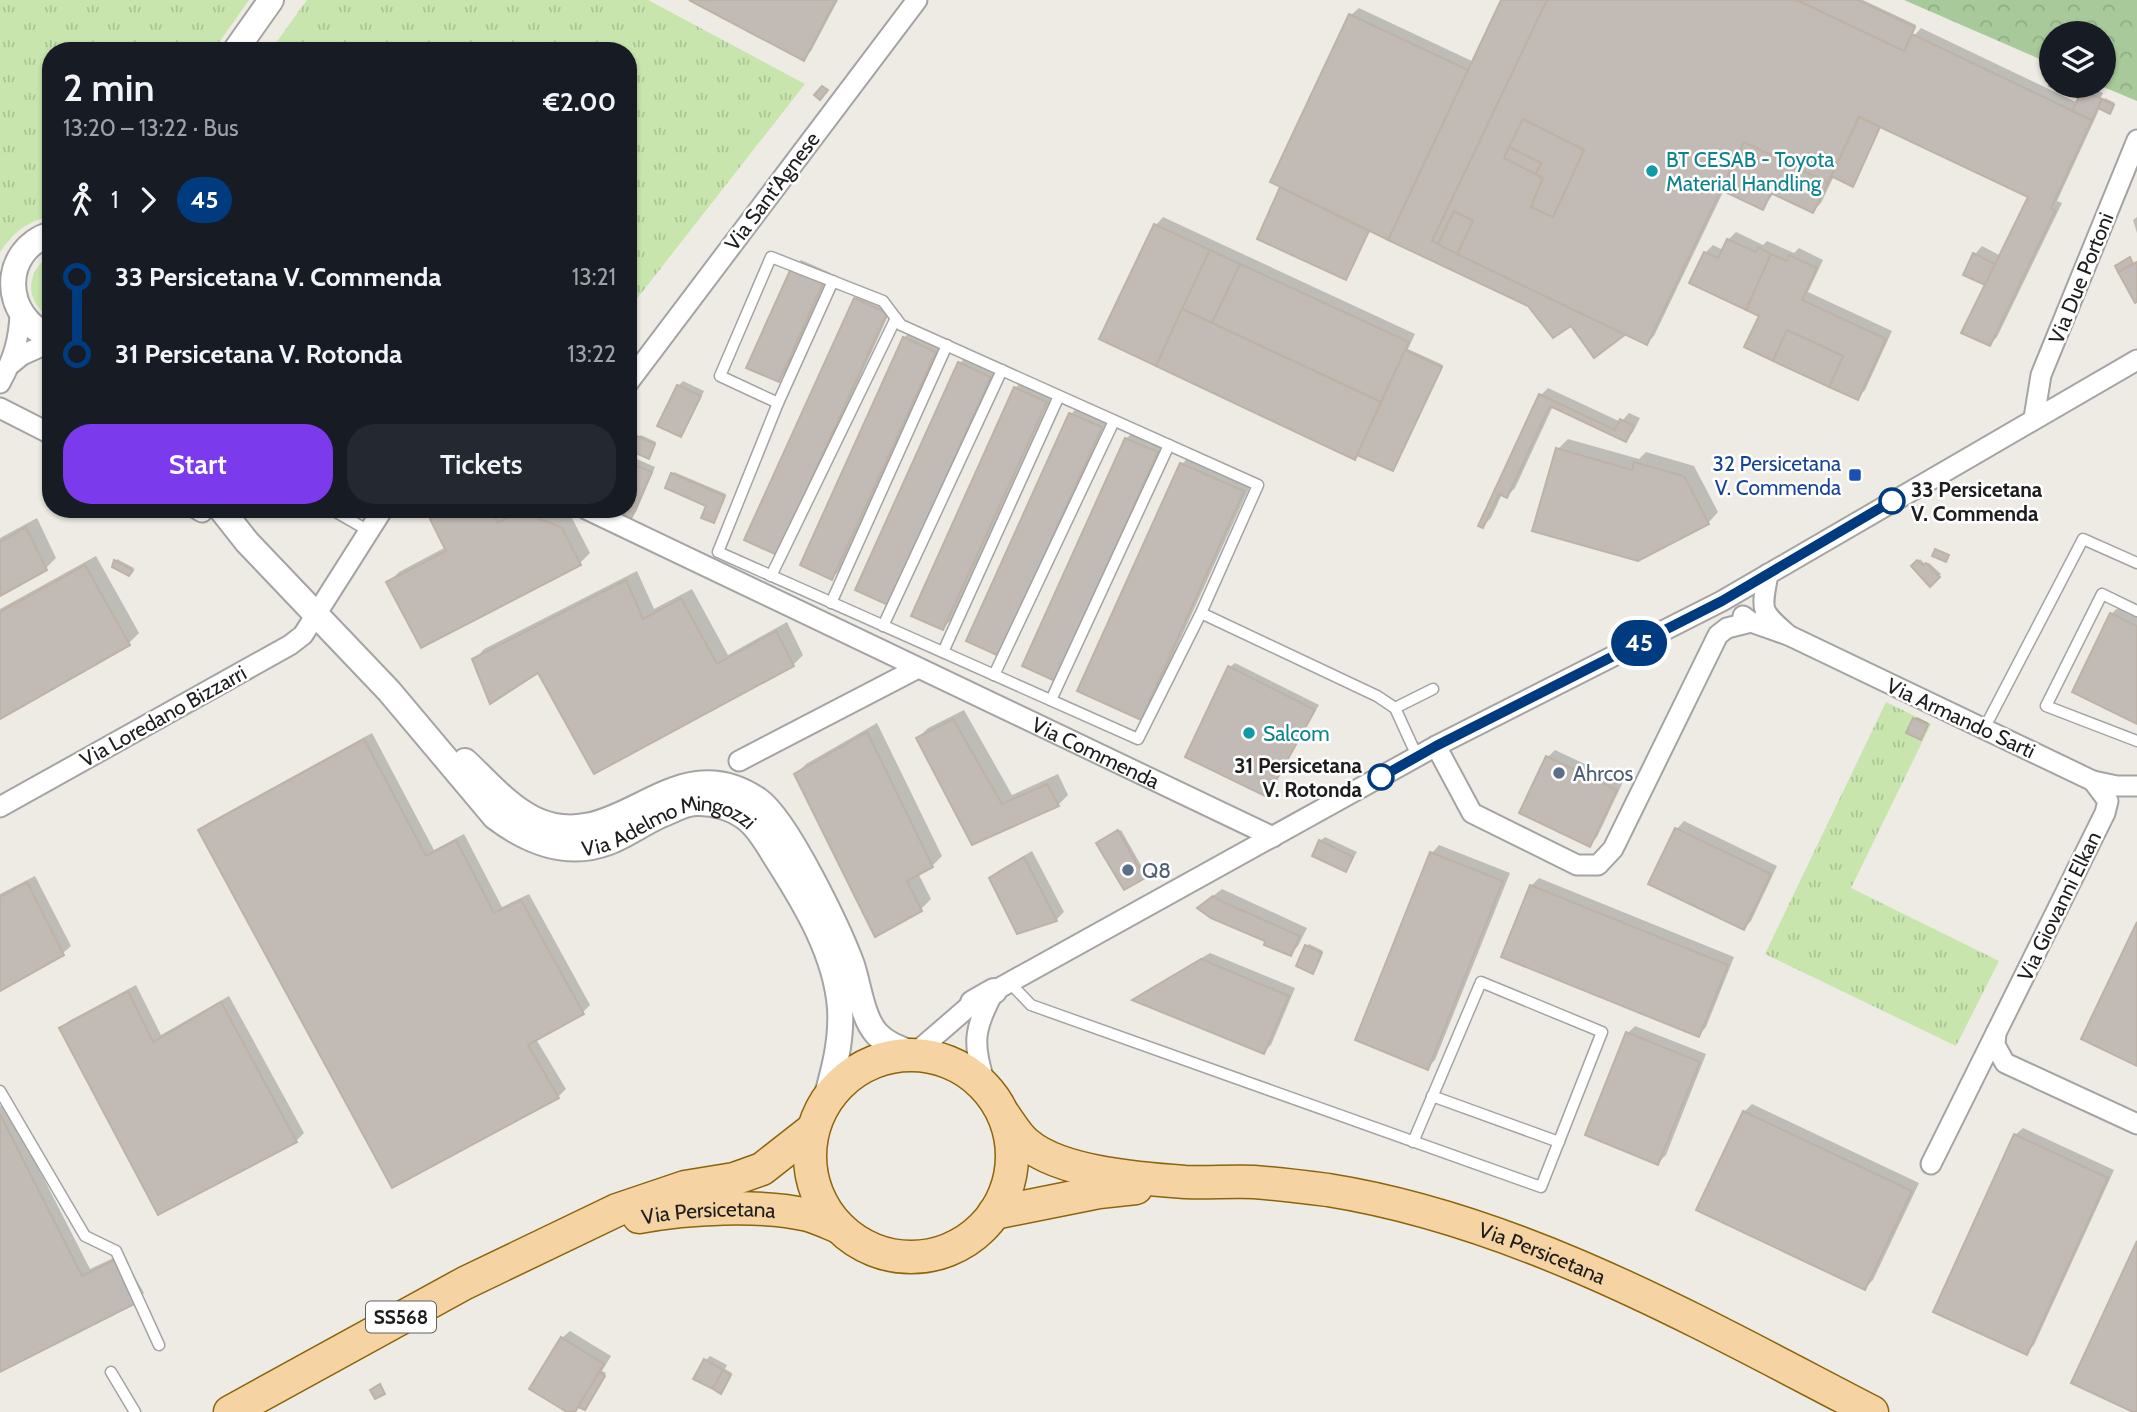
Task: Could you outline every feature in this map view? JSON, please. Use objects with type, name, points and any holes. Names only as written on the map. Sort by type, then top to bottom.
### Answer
[{"type":"main road","points":[[914,1054],[953,1063],[971,1074],[986,1088],[1004,1115],[1012,1148],[1012,1165],[1003,1198],[995,1213],[972,1236],[943,1251],[920,1256],[896,1256],[880,1252],[851,1238],[839,1227],[825,1210],[816,1191],[811,1171],[810,1149],[819,1115],[841,1082],[863,1066],[896,1055],[914,1054]]},
{"type":"main road","name":"Via Persicetana","points":[[230,1412],[465,1283],[617,1210],[685,1187],[734,1180],[762,1169],[819,1115]]},
{"type":"main road","name":"Via Persicetana","points":[[1004,1115],[1027,1144],[1049,1158],[1076,1167],[1186,1182],[1253,1182],[1328,1190],[1402,1206],[1491,1233],[1677,1311],[1871,1412]]},
{"type":"main road","name":"Via Persicetana","points":[[995,1213],[1099,1192],[1186,1182]]},
{"type":"main road","name":"Via Persicetana","points":[[576,1230],[664,1213],[730,1209],[808,1215],[839,1227]]},
{"type":"street","points":[[241,42],[271,0]]},
{"type":"street","name":"Via Sant'Agnese","points":[[637,371],[917,0]]},
{"type":"street","name":"Via Due Portoni","points":[[2034,418],[2041,375],[2137,140]]},
{"type":"street","points":[[0,383],[11,364],[18,341],[20,314],[12,285],[14,269],[33,243],[42,238]]},
{"type":"street","points":[[20,314],[28,324],[42,334]]},
{"type":"street","points":[[11,364],[42,344]]},
{"type":"street","points":[[914,1054],[992,992],[1436,746],[1722,601],[2137,360]]},
{"type":"street","points":[[0,408],[42,429]]},
{"type":"street","points":[[217,518],[247,542],[316,614],[377,518]]},
{"type":"street","name":"Via Commenda","points":[[605,518],[1273,837]]},
{"type":"street","name":"Via Armando Sarti","points":[[1768,574],[1763,600],[1766,615],[1788,635]]},
{"type":"street","name":"Via Armando Sarti","points":[[1722,601],[1751,622],[1788,635],[2093,781],[2117,786],[2137,786]]},
{"type":"street","name":"Via Adelmo Mingozzi","points":[[316,614],[389,691],[495,817],[513,831],[535,842],[561,848],[595,846],[611,841],[651,820],[697,803],[724,807],[747,819],[765,840],[791,882],[820,936],[836,980],[840,1008],[839,1053],[819,1115]]},
{"type":"street","name":"Via Loredano Bizzarri","points":[[0,807],[290,645],[303,635],[316,614]]},
{"type":"street","points":[[1436,746],[1472,813],[1577,865],[1598,865],[1612,849],[1718,635],[1727,628],[1751,622]]},
{"type":"street","points":[[739,761],[918,668]]},
{"type":"street","name":"Via Adelmo Mingozzi","points":[[389,691],[516,809],[553,825],[581,828],[594,826],[685,785],[724,785],[741,790],[761,802],[775,817],[797,853],[845,947],[863,1005],[876,1033],[889,1045],[914,1054]]},
{"type":"street","name":"Via Giovanni Elkan","points":[[1931,1164],[2105,813],[2108,802],[2093,781]]},
{"type":"street","points":[[986,1088],[975,1051],[976,1036],[992,992]]},
{"type":"street","points":[[1996,1033],[1995,1045],[2005,1063],[2137,1124]]},
{"type":"street","name":"Via Giovanni Elkan","points":[[1959,1108],[1980,1078],[1993,1065],[2005,1063]]},
{"type":"lane","points":[[778,402],[720,376],[771,257],[883,300],[901,325],[1258,485],[1201,613],[1138,739],[718,552],[778,402],[833,281]]},
{"type":"lane","points":[[771,576],[896,318]]},
{"type":"lane","points":[[831,603],[947,345]]},
{"type":"lane","points":[[883,626],[1002,370]]},
{"type":"lane","points":[[943,652],[1059,396]]},
{"type":"lane","points":[[994,675],[1114,421]]},
{"type":"lane","points":[[1051,700],[1169,445]]},
{"type":"lane","points":[[346,518],[369,531]]},
{"type":"lane","points":[[1984,729],[2083,539],[2137,563]]},
{"type":"lane","points":[[2137,611],[2102,594],[2046,706],[2137,741]]},
{"type":"lane","points":[[1201,613],[1377,696],[1395,708],[1418,756]]},
{"type":"lane","points":[[1395,708],[1433,688]]},
{"type":"lane","points":[[992,992],[1031,1005],[1413,1142],[1541,1187],[1602,1032],[1481,982],[1413,1142]]},
{"type":"lane","points":[[0,1091],[85,1236],[116,1251],[159,1345]]},
{"type":"lane","points":[[1432,1096],[1559,1142]]},
{"type":"lane","points":[[111,1372],[135,1412]]},
{"type":"green space","points":[[0,0],[249,0],[219,42],[42,42],[42,219],[22,228],[0,252]]},
{"type":"green space","points":[[307,0],[648,0],[805,84],[637,299],[637,42],[277,42]]},
{"type":"green space","points":[[1904,0],[2137,0],[2137,101],[2116,92],[2116,21],[2039,21],[2039,59]]},
{"type":"green space","points":[[42,261],[42,312],[32,295],[32,278]]},
{"type":"green space","points":[[1886,702],[1931,724],[1851,888],[1999,961],[1956,1046],[1765,954]]},
{"type":"building","points":[[689,0],[836,0],[804,61]]},
{"type":"building","points":[[1501,0],[1547,0],[1432,241],[1626,334],[1594,358],[1571,326],[1553,338],[1528,306],[1388,240]]},
{"type":"building","name":"BT CESAB - Toyota Material Handling","points":[[1547,0],[1797,0],[1904,51],[1912,34],[2039,95],[2039,98],[2046,98],[2092,120],[2051,208],[2055,211],[1990,346],[1961,333],[2028,197],[1859,117],[1828,183],[1744,142],[1647,345],[1457,254],[1473,221],[1454,211],[1438,244],[1432,241]],"holes":[[[1523,119],[1584,150],[1553,217],[1531,207],[1543,178],[1504,158]]]},
{"type":"building","points":[[1797,0],[1858,0],[1915,27],[1904,51]]},
{"type":"building","points":[[1349,14],[1468,70],[1388,240],[1270,182]]},
{"type":"building","points":[[822,86],[828,90],[820,100],[814,95]]},
{"type":"building","points":[[2078,98],[2102,99],[2092,120],[2072,111]]},
{"type":"building","points":[[2102,99],[2114,105],[2110,114],[2098,108]]},
{"type":"building","points":[[1859,117],[1880,127],[1853,187],[1831,176]]},
{"type":"building","points":[[1523,119],[1584,150],[1553,217],[1531,207],[1543,178],[1536,174],[1541,163],[1509,147]]},
{"type":"building","points":[[1744,142],[1828,183],[1813,213],[1771,193],[1763,210],[1721,190]]},
{"type":"building","points":[[1509,147],[1541,163],[1536,174],[1504,158]]},
{"type":"building","points":[[1280,187],[1369,231],[1346,280],[1257,239]]},
{"type":"building","points":[[1454,211],[1473,221],[1457,254],[1438,244]]},
{"type":"building","points":[[1154,224],[1210,250],[1156,366],[1099,339]]},
{"type":"building","points":[[1727,239],[1756,252],[1758,247],[1771,254],[1746,310],[1689,283],[1704,252],[1718,258]]},
{"type":"building","points":[[1210,250],[1240,264],[1212,323],[1182,309]]},
{"type":"building","points":[[1973,253],[1995,264],[1985,285],[1963,275]]},
{"type":"building","points":[[1771,254],[1787,261],[1789,255],[1817,268],[1802,300],[1886,339],[1858,400],[1829,387],[1843,356],[1787,330],[1773,361],[1744,347],[1759,316],[1746,310]]},
{"type":"building","points":[[2130,257],[2133,264],[2118,272],[2115,266]]},
{"type":"building","points":[[2137,262],[2137,302],[2135,303],[2118,272]]},
{"type":"building","points":[[1240,264],[1409,342],[1381,402],[1212,323]]},
{"type":"building","points":[[792,266],[824,281],[779,382],[746,368]]},
{"type":"building","points":[[854,298],[887,313],[777,555],[744,540]]},
{"type":"building","points":[[1182,309],[1381,402],[1355,460],[1156,366]]},
{"type":"building","points":[[1787,330],[1843,356],[1829,387],[1773,361]]},
{"type":"building","points":[[903,337],[936,352],[832,580],[800,565]]},
{"type":"building","points":[[1405,350],[1442,367],[1393,471],[1357,455]]},
{"type":"building","points":[[958,362],[991,377],[888,605],[855,590]]},
{"type":"building","points":[[677,385],[701,396],[681,437],[657,426]]},
{"type":"building","points":[[1014,387],[1047,402],[943,630],[911,616]]},
{"type":"building","points":[[1539,394],[1615,430],[1620,419],[1634,426],[1626,442],[1550,406],[1507,498],[1499,494],[1483,528],[1478,526]]},
{"type":"building","points":[[1069,413],[1102,427],[999,656],[966,641]]},
{"type":"building","points":[[637,436],[655,444],[649,459],[637,454]]},
{"type":"building","points":[[1125,438],[1158,452],[1055,681],[1022,666]]},
{"type":"building","points":[[1556,448],[1632,470],[1634,462],[1684,476],[1709,524],[1638,561],[1532,531]]},
{"type":"building","points":[[1180,463],[1244,491],[1141,720],[1077,691]]},
{"type":"building","points":[[637,466],[652,472],[637,506]]},
{"type":"building","points":[[671,473],[725,496],[714,523],[701,518],[706,506],[665,488]]},
{"type":"building","points":[[495,518],[498,523],[508,518],[538,518],[562,528],[581,565],[421,648],[386,582],[446,551],[430,519]]},
{"type":"building","points":[[26,527],[47,570],[0,596],[0,542]]},
{"type":"building","points":[[1935,549],[1949,555],[1946,562],[1932,556]]},
{"type":"building","points":[[114,560],[133,570],[129,576],[112,567]]},
{"type":"building","points":[[1917,560],[1923,565],[1926,563],[1940,577],[1930,587],[1911,566]]},
{"type":"building","points":[[85,565],[130,645],[0,719],[0,612]]},
{"type":"building","points":[[626,580],[643,619],[681,598],[717,664],[776,631],[794,666],[594,774],[538,673],[490,704],[472,659]]},
{"type":"building","points":[[2110,613],[2137,626],[2137,724],[2072,692]]},
{"type":"building","name":"Salcom","points":[[1228,666],[1315,710],[1267,797],[1185,757]]},
{"type":"building","points":[[1913,718],[1928,725],[1921,740],[1906,733]]},
{"type":"building","points":[[953,719],[1002,804],[1047,784],[1059,806],[972,845],[916,738]]},
{"type":"building","points":[[867,732],[933,867],[907,881],[922,911],[875,937],[794,774]]},
{"type":"building","points":[[364,739],[426,856],[456,840],[494,913],[521,900],[584,1014],[528,1045],[559,1098],[392,1188],[198,830]]},
{"type":"building","points":[[1546,756],[1617,790],[1590,847],[1519,813]]},
{"type":"building","points":[[1675,828],[1771,874],[1744,930],[1648,884]]},
{"type":"building","points":[[1118,830],[1145,878],[1124,890],[1096,843]]},
{"type":"building","points":[[1319,840],[1353,857],[1346,872],[1312,856]]},
{"type":"building","points":[[1430,852],[1503,881],[1428,1070],[1355,1040]]},
{"type":"building","points":[[1024,857],[1057,921],[1017,934],[989,878]]},
{"type":"building","points":[[27,882],[64,955],[0,991],[0,897]]},
{"type":"building","points":[[1530,885],[1728,965],[1699,1037],[1501,957]]},
{"type":"building","points":[[1213,896],[1300,936],[1291,956],[1264,945],[1265,941],[1211,918],[1197,908]]},
{"type":"building","points":[[2137,922],[2137,1066],[2081,1039]]},
{"type":"building","points":[[1305,945],[1322,953],[1313,974],[1296,966]]},
{"type":"building","points":[[1201,959],[1289,996],[1264,1054],[1132,1000]]},
{"type":"building","points":[[128,991],[153,1042],[221,1002],[297,1142],[158,1215],[59,1028]]},
{"type":"building","points":[[1626,1032],[1700,1062],[1658,1165],[1585,1135]]},
{"type":"building","points":[[1743,1111],[1912,1191],[1865,1290],[1696,1210]]},
{"type":"building","points":[[0,1114],[82,1276],[114,1260],[138,1302],[0,1372]]},
{"type":"building","points":[[2014,1134],[2108,1178],[2027,1355],[1933,1312]]},
{"type":"building","points":[[2137,1241],[2137,1412],[2133,1412],[2071,1383]]},
{"type":"building","points":[[561,1337],[604,1364],[575,1412],[567,1412],[529,1389]]},
{"type":"building","points":[[704,1359],[723,1370],[713,1389],[693,1379]]},
{"type":"building","points":[[723,1370],[731,1375],[721,1394],[713,1389]]},
{"type":"building","points":[[599,1372],[605,1376],[585,1410],[578,1407]]},
{"type":"building","points":[[380,1384],[385,1394],[375,1399],[370,1390]]},
{"type":"bus line","name":"45","points":[[1381,777],[1436,746],[1722,601],[1892,501]]},
{"type":"place","name":"BT CESAB - Toyota Material Handling","points":[[1652,171]]},
{"type":"place","name":"32 Persicetana V. Commenda","points":[[1855,475]]},
{"type":"place","name":"33 Persicetana V. Commenda","points":[[1892,501]]},
{"type":"place","name":"Salcom","points":[[1249,733]]},
{"type":"place","name":"Ahrcos","points":[[1559,773]]},
{"type":"place","name":"31 Persicetana V. Rotonda","points":[[1381,777]]},
{"type":"place","name":"Q8","points":[[1128,870]]}]
